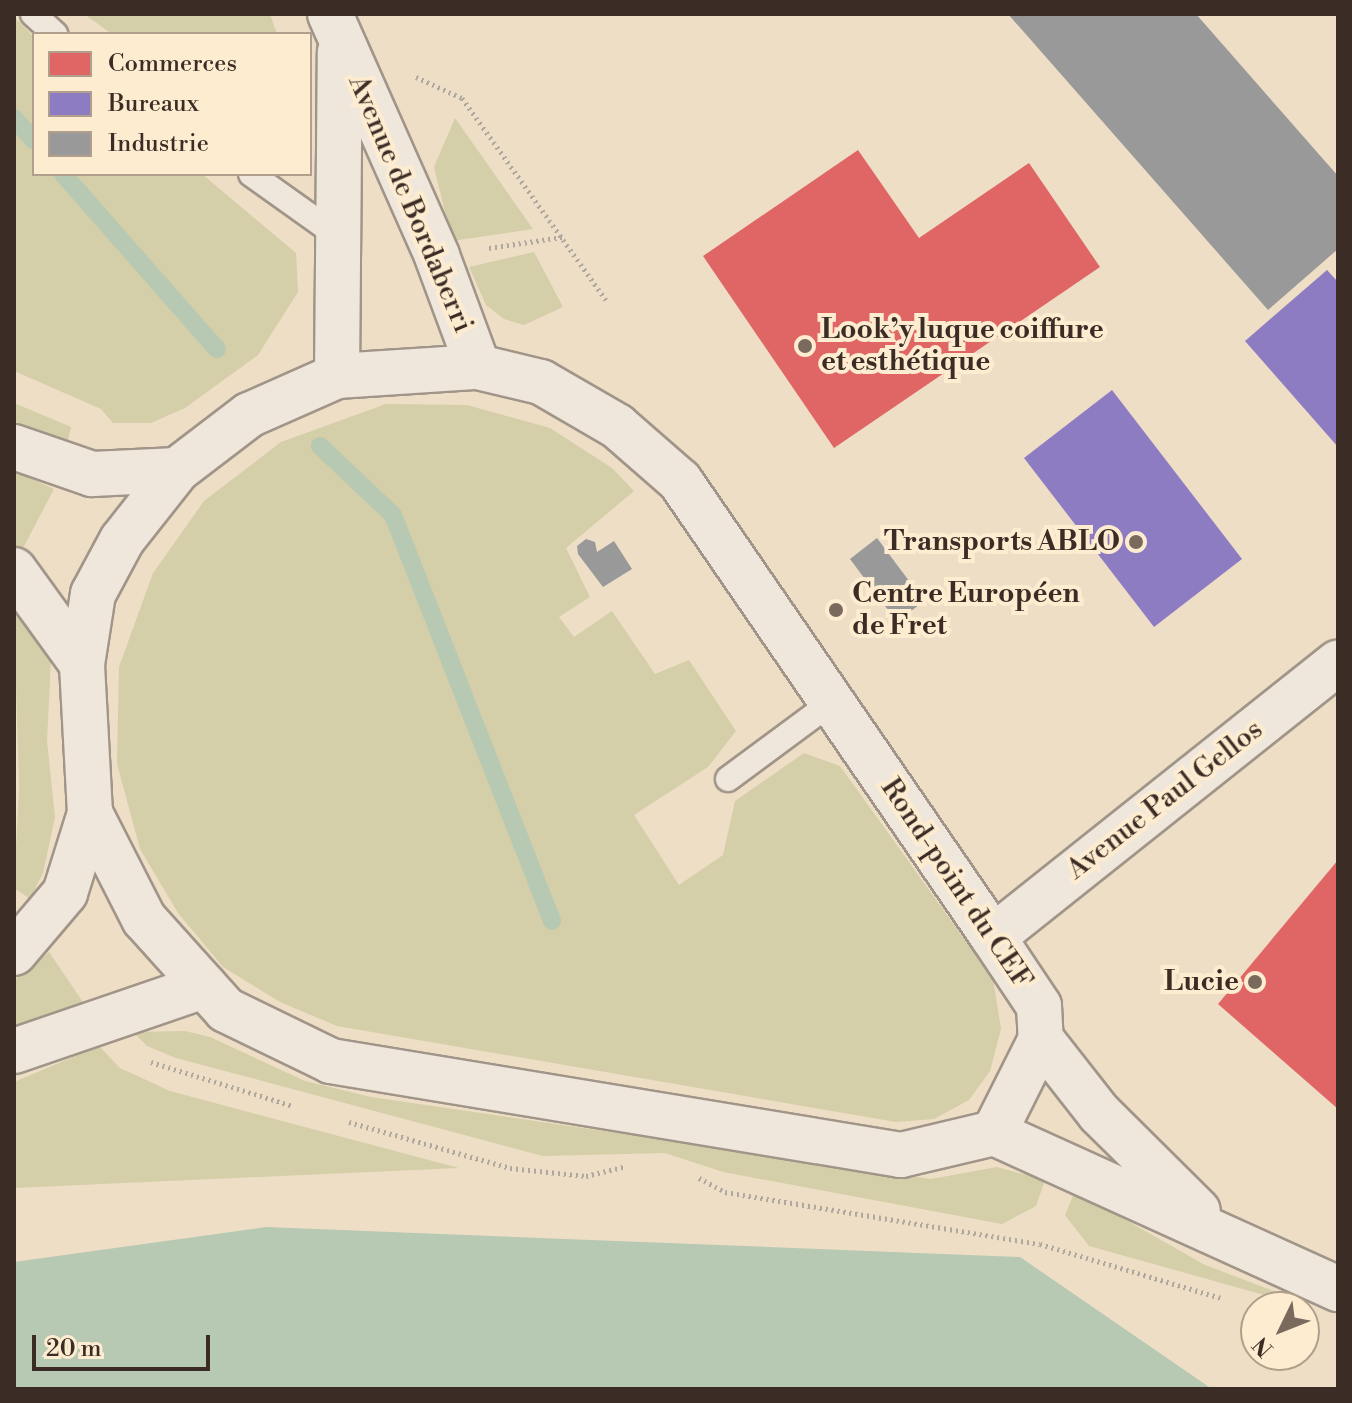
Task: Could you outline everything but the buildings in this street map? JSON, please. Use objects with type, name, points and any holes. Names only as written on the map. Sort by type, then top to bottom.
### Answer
[{"type":"main road","name":"Avenue de Bordaberri","points":[[335,28],[337,376]]},
{"type":"main road","name":"Avenue de Bordaberri","points":[[335,28],[437,256],[478,367]]},
{"type":"main road","name":"Rond-point du CEF","points":[[994,1133],[901,1155],[331,1061],[226,1010],[144,919],[90,813],[82,664],[93,594],[122,540],[177,470],[249,415],[337,376],[478,367],[541,382],[617,426],[680,481],[1039,1006],[1041,1039]]},
{"type":"main road","points":[[14,447],[92,474],[177,470]]},
{"type":"main road","points":[[14,570],[82,664]]},
{"type":"main road","name":"Avenue Paul Gellos","points":[[993,937],[1338,663]]},
{"type":"main road","points":[[14,953],[65,893],[90,813]]},
{"type":"main road","points":[[14,1051],[204,986]]},
{"type":"main road","points":[[1218,1230],[1099,1113],[1041,1039],[994,1133],[1218,1230],[1338,1289]]},
{"type":"lane","points":[[33,14],[53,32]]},
{"type":"lane","points":[[254,176],[335,234]]},
{"type":"lane","points":[[728,779],[832,702]]},
{"type":"path","points":[[335,28],[462,98],[606,300]]},
{"type":"path","points":[[144,1058],[165,1070],[296,1107]]},
{"type":"path","points":[[342,1120],[510,1168],[586,1176],[636,1164]]},
{"type":"path","points":[[697,1177],[725,1192],[1040,1244],[1227,1300]]},
{"type":"shaded area","points":[[84,14],[270,14],[276,32],[109,32]]},
{"type":"shaded area","points":[[14,17],[32,35],[32,176],[204,176],[296,253],[298,292],[258,355],[185,408],[151,423],[113,423],[101,409],[14,371]]},
{"type":"shaded area","points":[[455,118],[533,229],[452,241],[434,167]]},
{"type":"shaded area","points":[[534,252],[563,307],[524,325],[504,319],[486,305],[469,267]]},
{"type":"shaded area","points":[[14,403],[71,427],[67,445],[14,422]]},
{"type":"shaded area","points":[[386,404],[467,405],[550,428],[612,468],[634,491],[566,548],[590,597],[559,617],[574,637],[612,611],[655,674],[689,660],[736,731],[708,767],[634,815],[679,885],[723,855],[735,801],[804,753],[840,766],[993,979],[1001,1029],[990,1071],[969,1100],[934,1119],[896,1122],[337,1026],[280,1002],[223,967],[178,913],[140,849],[117,764],[119,667],[153,573],[204,501],[281,442]]},
{"type":"shaded area","points":[[14,471],[54,489],[22,550],[14,544]]},
{"type":"shaded area","points":[[22,604],[51,659],[47,741],[55,817],[43,873],[30,899],[14,888],[19,787],[14,616]]},
{"type":"shaded area","points":[[49,952],[87,1008],[14,1038],[14,980]]},
{"type":"shaded area","points":[[185,1031],[210,1037],[305,1081],[371,1097],[931,1179],[997,1167],[1045,1180],[1036,1206],[1002,1224],[723,1172],[665,1153],[543,1156],[176,1058],[147,1046],[133,1032]]},
{"type":"shaded area","points":[[99,1046],[120,1068],[170,1091],[459,1168],[14,1188],[14,1082]]},
{"type":"shaded area","points":[[1075,1191],[1203,1264],[1273,1291],[1250,1291],[1089,1246],[1065,1215]]},
{"type":"shaded area","points":[[266,1227],[1020,1257],[1212,1389],[14,1389],[14,1262]]},
{"type":"waterway","points":[[14,118],[32,139]]},
{"type":"waterway","points":[[65,176],[217,349]]},
{"type":"waterway","points":[[320,446],[393,515],[552,921]]},
{"type":"place","name":"Look’y luque coiffure et esthétique","points":[[805,346]]},
{"type":"place","name":"Transports ABLO","points":[[1136,542]]},
{"type":"place","name":"Centre Européen de Fret","points":[[836,610]]},
{"type":"place","name":"Lucie","points":[[1255,982]]}]
